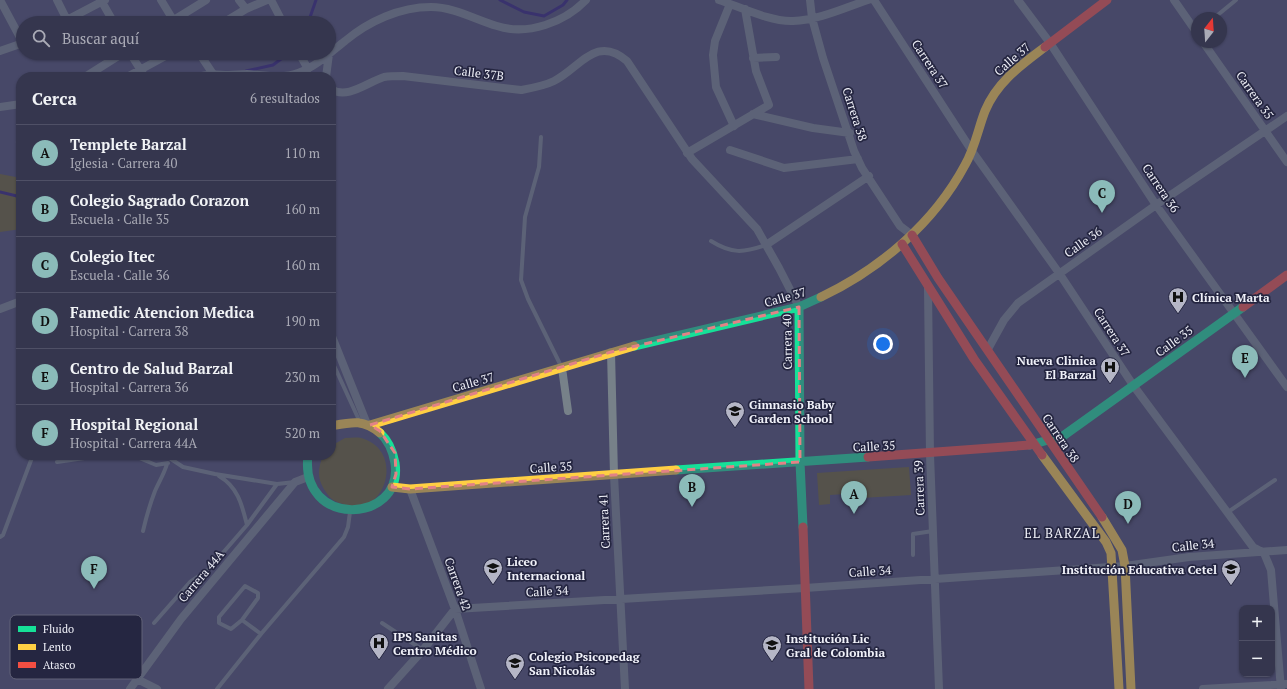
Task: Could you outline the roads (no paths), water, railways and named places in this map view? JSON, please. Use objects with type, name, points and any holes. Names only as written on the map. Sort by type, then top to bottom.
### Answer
[{"type":"street","points":[[0,0],[16,30]]},
{"type":"street","points":[[57,0],[62,16]]},
{"type":"street","points":[[161,0],[169,16]]},
{"type":"street","points":[[181,16],[206,0]]},
{"type":"street","points":[[239,0],[246,9]]},
{"type":"street","points":[[234,16],[246,9],[267,0]]},
{"type":"street","points":[[271,0],[279,16]]},
{"type":"street","points":[[336,48],[358,31],[394,13],[431,7],[446,8],[499,27],[527,28],[549,24],[560,19],[579,7],[586,0]]},
{"type":"street","points":[[719,0],[783,20],[793,21],[812,18],[868,0]]},
{"type":"street","name":"Carrera 38","points":[[810,0],[812,18],[823,58],[858,159],[900,226],[912,235],[938,278],[1116,538],[1122,550],[1125,566],[1131,689]]},
{"type":"street","name":"Carrera 37","points":[[874,0],[972,151],[1059,273],[1133,385],[1253,547],[1264,553]]},
{"type":"street","name":"Carrera 36","points":[[1018,0],[1050,43],[1156,205],[1235,312],[1287,387]]},
{"type":"street","name":"Calle 37","points":[[336,425],[345,422],[365,424],[562,368],[611,352],[799,307],[820,298],[902,244],[912,235],[944,198],[962,171],[972,151],[980,120],[990,98],[1005,79],[1107,0]]},
{"type":"street","points":[[1174,0],[1191,24]]},
{"type":"street","points":[[74,16],[103,1],[110,16]]},
{"type":"street","points":[[730,4],[715,41],[713,55],[716,87],[734,126]]},
{"type":"street","points":[[687,152],[769,105],[756,71],[745,9]]},
{"type":"street","points":[[0,50],[16,45]]},
{"type":"street","name":"Carrera 35","points":[[1207,48],[1287,162]]},
{"type":"street","name":"Calle 37B","points":[[336,92],[346,93],[386,77],[403,76],[521,90],[556,80],[593,53],[610,51],[619,54]]},
{"type":"street","name":"Carrera 40","points":[[619,54],[630,65],[687,152],[757,229],[799,307],[800,462],[809,689]]},
{"type":"street","points":[[754,58],[776,57]]},
{"type":"street","points":[[93,72],[112,60]]},
{"type":"street","points":[[134,60],[140,70]]},
{"type":"street","points":[[136,72],[158,60]]},
{"type":"street","points":[[203,60],[212,72]]},
{"type":"street","points":[[303,60],[308,69]]},
{"type":"street","points":[[300,72],[308,69],[321,60]]},
{"type":"street","points":[[327,72],[328,60]]},
{"type":"street","points":[[0,107],[16,105]]},
{"type":"street","points":[[753,114],[813,128],[850,133]]},
{"type":"street","name":"Calle 36","points":[[988,349],[998,329],[1010,311],[1018,303],[1156,205],[1287,116]]},
{"type":"street","points":[[730,150],[784,168],[858,159]]},
{"type":"street","points":[[766,245],[869,176]]},
{"type":"street","name":"Carrera 38","points":[[900,226],[902,244],[928,286],[1033,445],[1106,542],[1111,553],[1113,566],[1119,689]]},
{"type":"street","name":"Calle 35","points":[[392,487],[410,489],[930,454],[1033,445],[1063,436],[1287,275]]},
{"type":"street","points":[[928,286],[938,278]]},
{"type":"street","name":"Carrera 39","points":[[928,286],[930,454],[939,689]]},
{"type":"street","points":[[0,309],[16,303]]},
{"type":"street","points":[[308,460],[308,477],[314,490],[324,501],[336,508],[350,511],[372,506],[383,498],[392,487],[396,474],[395,453],[380,431],[365,424],[336,347]]},
{"type":"street","name":"Carrera 41","points":[[611,352],[614,475],[625,689]]},
{"type":"street","points":[[562,368],[568,410]]},
{"type":"street","points":[[295,482],[308,477]]},
{"type":"street","name":"Carrera 44A","points":[[142,672],[181,619],[295,482]]},
{"type":"street","name":"Carrera 42","points":[[410,489],[455,609],[481,689]]},
{"type":"street","name":"Calle 34","points":[[455,609],[805,588],[1125,566],[1189,557],[1264,553],[1287,550]]},
{"type":"street","points":[[1204,689],[1283,686],[1271,570],[1264,553]]},
{"type":"street","points":[[388,689],[423,650],[455,609]]},
{"type":"street","points":[[137,679],[157,689]]},
{"type":"street","name":"Carrera 44A","points":[[130,689],[137,679]]},
{"type":"lane","points":[[1221,12],[1236,0]]},
{"type":"lane","points":[[541,137],[538,167],[525,217],[521,280],[528,299],[562,368]]},
{"type":"lane","points":[[710,241],[732,251],[747,251],[766,245]]},
{"type":"lane","points":[[336,369],[365,424]]},
{"type":"lane","points":[[0,537],[3,534],[31,460]]},
{"type":"lane","points":[[57,462],[71,460]]},
{"type":"lane","points":[[146,460],[156,465],[167,464]]},
{"type":"lane","points":[[143,531],[149,508],[156,490],[163,478],[167,464],[170,460]]},
{"type":"lane","points":[[172,460],[183,467],[215,474],[277,484],[295,482]]},
{"type":"lane","points":[[215,474],[226,480],[235,490],[241,502],[247,525]]},
{"type":"lane","points":[[1228,512],[1275,480]]},
{"type":"lane","points":[[154,623],[190,582],[208,570],[247,525],[277,484]]},
{"type":"lane","points":[[217,689],[261,634],[344,536],[348,527],[350,511]]},
{"type":"lane","points":[[913,555],[913,534],[933,531]]},
{"type":"lane","points":[[247,586],[258,593],[258,598],[242,620],[231,629],[219,623],[218,620],[244,587],[247,586]]},
{"type":"lane","points":[[242,620],[261,634]]},
{"type":"lane","points":[[382,623],[423,650]]},
{"type":"waterway","points":[[310,16],[316,0]]},
{"type":"waterway","points":[[500,0],[524,12],[544,16],[563,5],[567,0]]},
{"type":"waterway","points":[[246,71],[273,65],[280,60]]},
{"type":"waterway","points":[[0,192],[16,196]]},
{"type":"place","name":"Colegio Itec","points":[[1102,213]]},
{"type":"place","name":"Clínica Marta","points":[[1178,314]]},
{"type":"place","name":"Centro de Salud Barzal","points":[[1245,378]]},
{"type":"place","name":"Nueva Clinica El Barzal","points":[[1110,384]]},
{"type":"place","name":"Gimnasio Baby Garden School","points":[[735,428]]},
{"type":"place","name":"Colegio Sagrado Corazon","points":[[692,507]]},
{"type":"place","name":"Templete Barzal","points":[[854,514]]},
{"type":"place","name":"Famedic Atencion Medica","points":[[1128,524]]},
{"type":"place","name":"Liceo Internacional","points":[[493,585]]},
{"type":"place","name":"Institución Educativa Cetel","points":[[1231,586]]},
{"type":"place","name":"Hospital Regional","points":[[94,589]]},
{"type":"place","name":"IPS Sanitas Centro Médico","points":[[379,660]]},
{"type":"place","name":"Institución Lic Gral de Colombia","points":[[772,662]]},
{"type":"place","name":"Colegio Psicopedag San Nicolás","points":[[515,680]]},
{"type":"district","name":"EL BARZAL","points":[[1062,533]]}]
